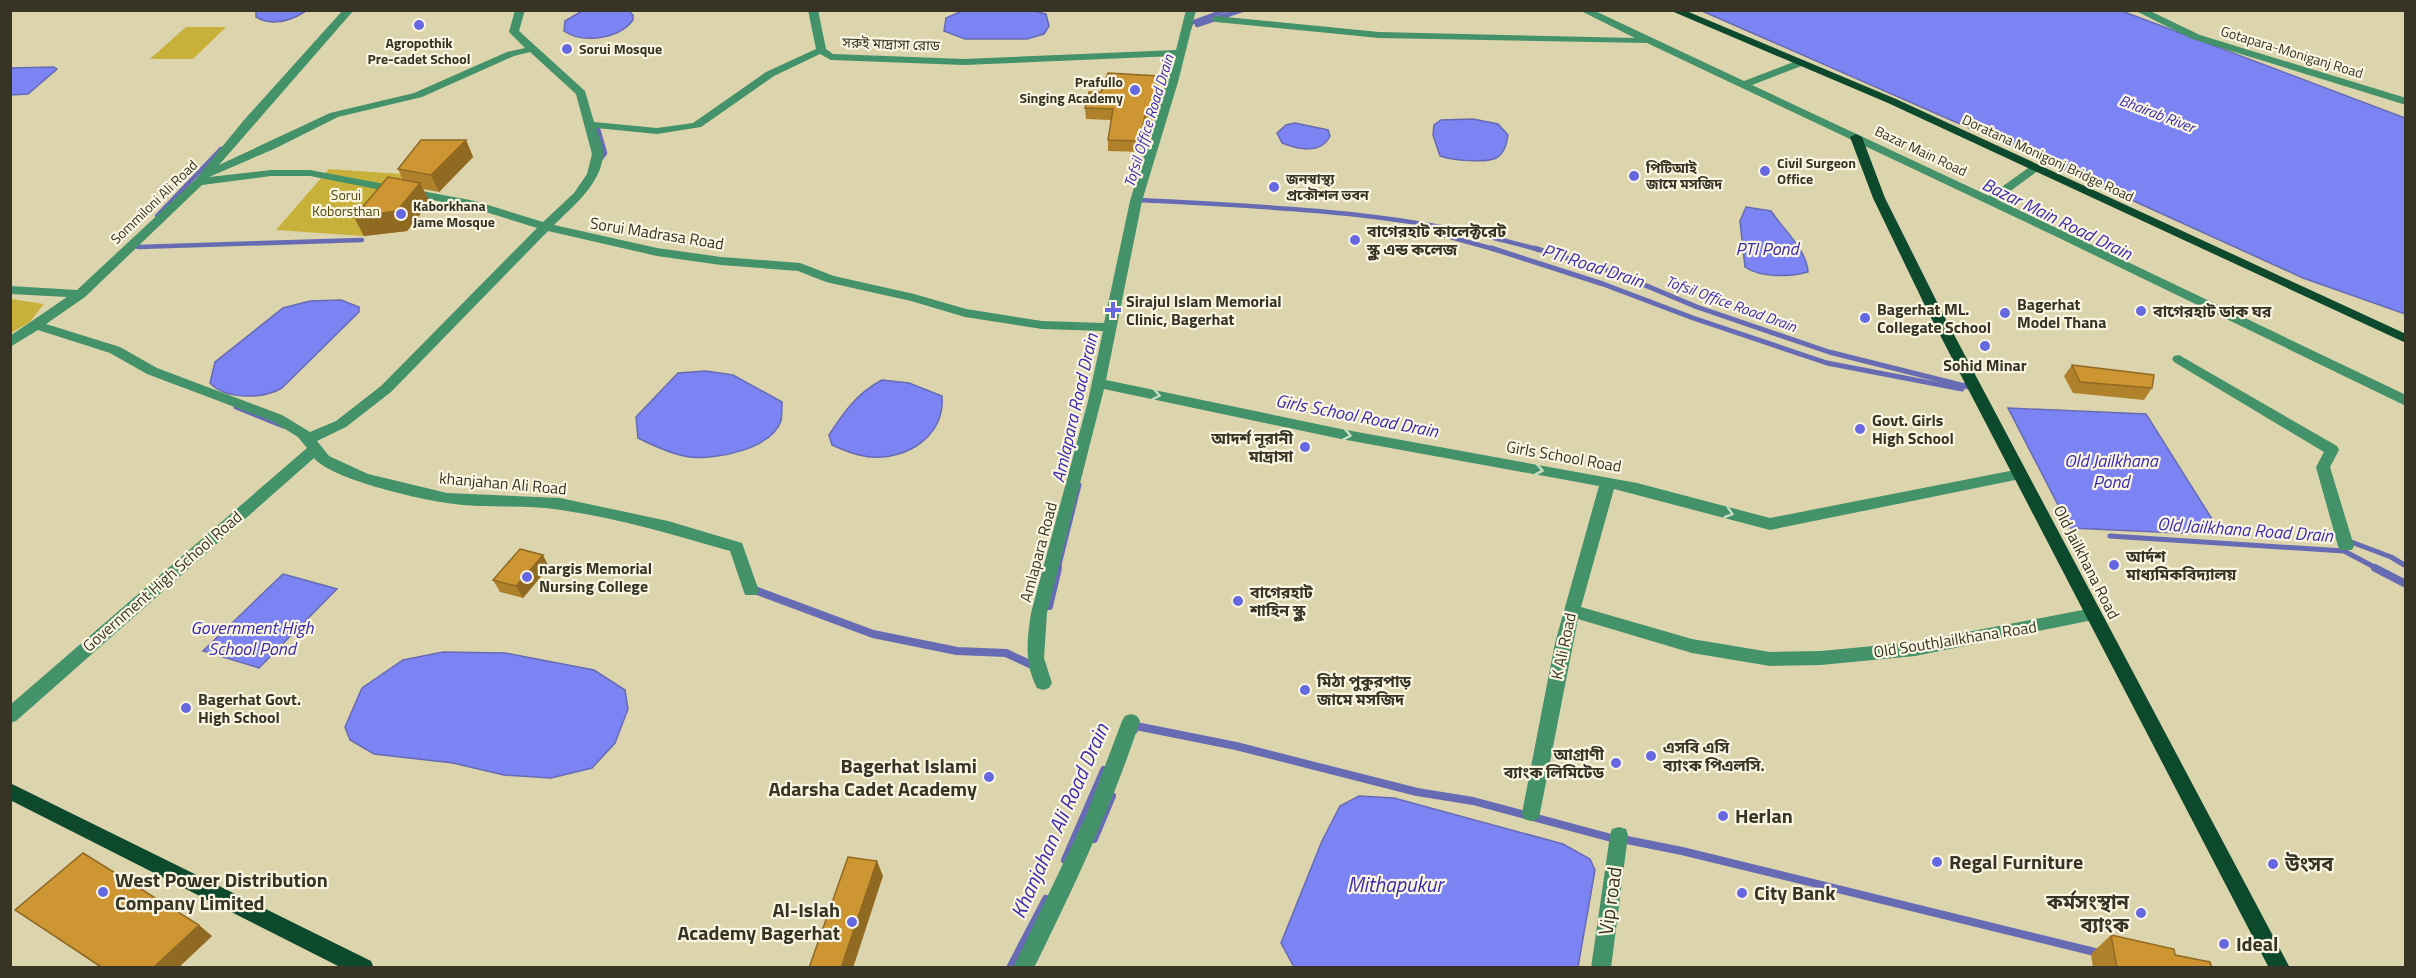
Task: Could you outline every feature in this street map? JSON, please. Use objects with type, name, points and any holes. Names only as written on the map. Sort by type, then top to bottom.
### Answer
[{"type":"main road","name":"Doratana Monigonj Bridge Road","points":[[1674,10],[1892,101],[2406,339]]},
{"type":"main road","name":"Old Jailkhana Road","points":[[1856,137],[1879,198],[2020,474],[2280,968]]},
{"type":"main road","points":[[11,792],[364,968]]},
{"type":"street","name":"Sommiloni Ali Road","points":[[10,343],[39,326],[80,294],[202,178],[248,122],[350,10]]},
{"type":"street","name":"Government High School Road","points":[[10,716],[311,444],[379,395],[578,195],[593,174],[598,154],[581,93],[514,32],[520,10]]},
{"type":"street","points":[[813,10],[821,50]]},
{"type":"street","name":"Amlapara Road","points":[[1043,683],[1037,672],[1035,645],[1039,613],[1099,383],[1136,201],[1181,53],[1191,10]]},
{"type":"street","name":"Bazar Main Road","points":[[1584,10],[1990,200],[2406,401]]},
{"type":"street","name":"Gotapara-Moniganj Road","points":[[2139,10],[2196,37],[2406,102]]},
{"type":"street","points":[[1216,19],[1378,35],[1649,41]]},
{"type":"street","points":[[202,178],[334,115],[418,95],[511,54],[532,49]]},
{"type":"street","name":"সরুই মাদ্রাসা রোড","points":[[589,124],[622,129],[686,129],[697,125],[770,74],[821,50],[831,57],[964,62],[1181,53]]},
{"type":"street","points":[[1743,85],[1800,63]]},
{"type":"street","points":[[1990,200],[2035,168]]},
{"type":"street","name":"Sorui Madrasa Road","points":[[202,178],[310,173],[475,206],[546,228],[657,252],[721,261],[762,262],[800,267],[830,279],[914,298],[965,313],[1042,324],[1110,327]]},
{"type":"street","points":[[10,290],[80,294]]},
{"type":"street","name":"khanjahan Ali Road","points":[[39,326],[115,350],[152,371],[277,418],[303,433],[324,460],[364,478],[447,498],[560,504],[668,527],[736,546],[751,591]]},
{"type":"street","points":[[2179,360],[2332,450],[2323,467],[2346,546]]},
{"type":"street","name":"Girls School Road","points":[[1099,383],[1341,434],[1681,498],[1770,524],[2020,474]]},
{"type":"street","name":"K Ali Road","points":[[1531,813],[1571,611],[1608,483]]},
{"type":"street","name":"Old SouthJailkhana Road","points":[[1571,611],[1692,646],[1770,659],[1915,649],[2093,614]]},
{"type":"street","points":[[1023,968],[1066,884],[1119,759],[1131,721]]},
{"type":"street","name":"Vip road","points":[[1601,968],[1620,835]]},
{"type":"green space","points":[[186,27],[226,27],[193,59],[150,59]]},
{"type":"green space","name":"Sorui Koborsthan","points":[[329,169],[416,175],[364,236],[276,230]]},
{"type":"green space","points":[[10,299],[44,304],[30,322],[11,333]]},
{"type":"water","points":[[256,10],[306,11],[289,19],[269,22],[256,17]]},
{"type":"water","points":[[1029,10],[1046,14],[1049,26],[1044,34],[1027,39],[965,39],[944,31],[946,18],[962,11]]},
{"type":"water","points":[[582,11],[629,11],[633,15],[633,20],[619,32],[600,37],[581,37],[564,31],[565,21]]},
{"type":"water","name":"Bhairab River","points":[[1702,11],[2122,11],[2405,118],[2405,314],[2303,278],[2081,177]]},
{"type":"water","points":[[54,67],[57,69],[28,94],[11,95],[11,68]]},
{"type":"water","points":[[1473,119],[1498,124],[1508,135],[1500,155],[1493,159],[1478,161],[1440,156],[1433,135],[1434,125],[1441,120]]},
{"type":"water","points":[[1295,123],[1328,130],[1330,136],[1321,146],[1315,148],[1301,148],[1282,143],[1277,133],[1286,125]]},
{"type":"water","name":"PTI Pond","points":[[1746,207],[1771,211],[1799,248],[1807,264],[1808,272],[1776,276],[1752,271],[1745,267],[1740,221]]},
{"type":"water","points":[[341,300],[359,307],[359,312],[282,388],[265,394],[245,396],[225,392],[210,383],[215,362],[283,308],[310,301]]},
{"type":"water","points":[[706,371],[733,375],[782,402],[781,421],[775,431],[766,439],[742,451],[714,457],[690,457],[677,454],[638,438],[636,417],[678,373]]},
{"type":"water","points":[[882,380],[909,383],[942,396],[941,412],[928,437],[917,446],[889,456],[859,455],[832,445],[829,435],[846,411],[858,397]]},
{"type":"water","name":"Old Jailkhana Pond","points":[[2008,408],[2146,414],[2222,535],[2070,528]]},
{"type":"water","name":"Government High School Pond","points":[[283,574],[337,589],[259,668],[203,651]]},
{"type":"water","points":[[443,652],[505,653],[594,670],[625,690],[628,709],[615,743],[592,768],[551,778],[504,775],[453,763],[374,754],[350,740],[345,727],[362,688],[403,660]]},
{"type":"water","name":"Mithapukur","points":[[1359,796],[1394,798],[1563,844],[1590,859],[1595,870],[1578,967],[1294,967],[1281,943],[1322,841],[1340,806]]},
{"type":"building","points":[[1108,73],[1159,76],[1151,111],[1146,110],[1140,141],[1108,140],[1113,109],[1085,108],[1089,92],[1101,92]]},
{"type":"building","points":[[421,140],[466,140],[431,175],[398,169]]},
{"type":"building","points":[[388,177],[420,183],[397,211],[354,217]]},
{"type":"building","points":[[2072,365],[2154,375],[2152,388],[2080,382]]},
{"type":"building","points":[[520,549],[543,555],[516,586],[493,580]]},
{"type":"building","name":"West Power Distribution Company Limited","points":[[83,853],[199,925],[153,968],[103,968],[15,910]]},
{"type":"building","points":[[848,857],[877,861],[841,968],[809,968]]},
{"type":"building","points":[[2111,935],[2174,949],[2175,955],[2210,962],[2212,968],[2117,968]]},
{"type":"waterway","name":"Tofsil Office Road Drain","points":[[1189,29],[1191,23],[1227,10]]},
{"type":"waterway","points":[[1197,25],[1242,10]]},
{"type":"waterway","points":[[598,129],[605,153],[598,162]]},
{"type":"waterway","points":[[157,216],[221,149]]},
{"type":"waterway","name":"Tofsil Office Road Drain","points":[[1139,197],[1138,200],[1239,205],[1390,219],[1490,237],[1539,250]]},
{"type":"waterway","name":"PTI Road Drain","points":[[1443,235],[1497,250]]},
{"type":"waterway","points":[[138,247],[362,240]]},
{"type":"waterway","name":"PTI Road Drain","points":[[1491,248],[1603,284],[1693,318],[1827,363],[1962,389]]},
{"type":"waterway","name":"Tofsil Office Road Drain","points":[[1534,248],[1616,273],[1697,307],[1829,352],[1969,387],[1967,383]]},
{"type":"waterway","points":[[236,407],[283,426]]},
{"type":"waterway","points":[[1058,569],[1079,485]]},
{"type":"waterway","name":"Old Jailkhana Road Drain","points":[[2110,536],[2344,551],[2378,569]]},
{"type":"waterway","name":"Old Jailkhana Road Drain","points":[[2346,540],[2391,557],[2406,566]]},
{"type":"waterway","points":[[1049,606],[1058,568]]},
{"type":"waterway","name":"Old Jailkhana Road Drain","points":[[2375,568],[2406,584]]},
{"type":"waterway","points":[[752,589],[873,634],[957,651],[1006,653],[1034,666]]},
{"type":"waterway","points":[[1134,730],[1136,726],[1236,746],[1417,792],[1473,801],[1615,839]]},
{"type":"waterway","name":"Khanjahan Ali Road Drain","points":[[1065,860],[1104,770]]},
{"type":"waterway","points":[[1094,839],[1112,796]]},
{"type":"waterway","points":[[1622,839],[1682,851],[2099,953]]},
{"type":"waterway","name":"Khanjahan Ali Road Drain","points":[[1010,968],[1046,899]]},
{"type":"place","name":"Agropothik Pre-cadet School","points":[[419,25]]},
{"type":"place","name":"Sorui Mosque","points":[[567,49]]},
{"type":"place","name":"Prafullo Singing Academy","points":[[1135,90]]},
{"type":"place","name":"Civil Surgeon Office","points":[[1765,171]]},
{"type":"place","name":"পিটিআই জামে মসজিদ","points":[[1634,176]]},
{"type":"place","name":"জনস্বাস্থ্য প্রকৌশল ভবন","points":[[1274,187]]},
{"type":"place","name":"Kaborkhana Jame Mosque","points":[[401,214]]},
{"type":"place","name":"বাগেরহাট কালেক্টরেট স্কুল এন্ড কলেজ","points":[[1355,240]]},
{"type":"place","name":"Sirajul Islam Memorial Clinic, Bagerhat","points":[[1113,310]]},
{"type":"place","name":"বাগেরহাট ডাক ঘর","points":[[2141,311]]},
{"type":"place","name":"Bagerhat Model Thana","points":[[2005,313]]},
{"type":"place","name":"Bagerhat ML. Collegate School","points":[[1865,318]]},
{"type":"place","name":"Sohid Minar","points":[[1985,346]]},
{"type":"place","name":"Govt. Girls High School","points":[[1860,429]]},
{"type":"place","name":"আদর্শ নূরানী মাদ্রাসা","points":[[1305,447]]},
{"type":"place","name":"আর্দশ মাধ্যমিকবিদ্যালয়","points":[[2114,565]]},
{"type":"place","name":"nargis Memorial Nursing College","points":[[527,577]]},
{"type":"place","name":"বাগেরহাট শাহিন স্কুল","points":[[1238,601]]},
{"type":"place","name":"মিঠা পুকুরপাড় জামে মসজিদ","points":[[1305,690]]},
{"type":"place","name":"Bagerhat Govt. High School","points":[[186,708]]},
{"type":"place","name":"এসবি এসি ব্যাংক পিএলসি.","points":[[1651,756]]},
{"type":"place","name":"আগ্রাণী ব্যাংক লিমিটেড","points":[[1616,763]]},
{"type":"place","name":"Bagerhat Islami Adarsha Cadet Academy","points":[[989,777]]},
{"type":"place","name":"Herlan","points":[[1723,816]]},
{"type":"place","name":"Regal Furniture","points":[[1937,862]]},
{"type":"place","name":"উংসব","points":[[2273,864]]},
{"type":"place","name":"West Power Distribution Company Limited","points":[[103,892]]},
{"type":"place","name":"City Bank","points":[[1742,893]]},
{"type":"place","name":"কর্মসংস্থান ব্যাংক","points":[[2141,913]]},
{"type":"place","name":"Al-Islah Academy Bagerhat","points":[[852,922]]},
{"type":"place","name":"Ideal","points":[[2224,944]]},
{"type":"water label","name":"Bazar Main Road Drain","points":[[2057,219]]},
{"type":"water label","name":"Amlapara Road Drain","points":[[1075,408]]},
{"type":"water label","name":"Girls School Road Drain","points":[[1357,416]]}]
